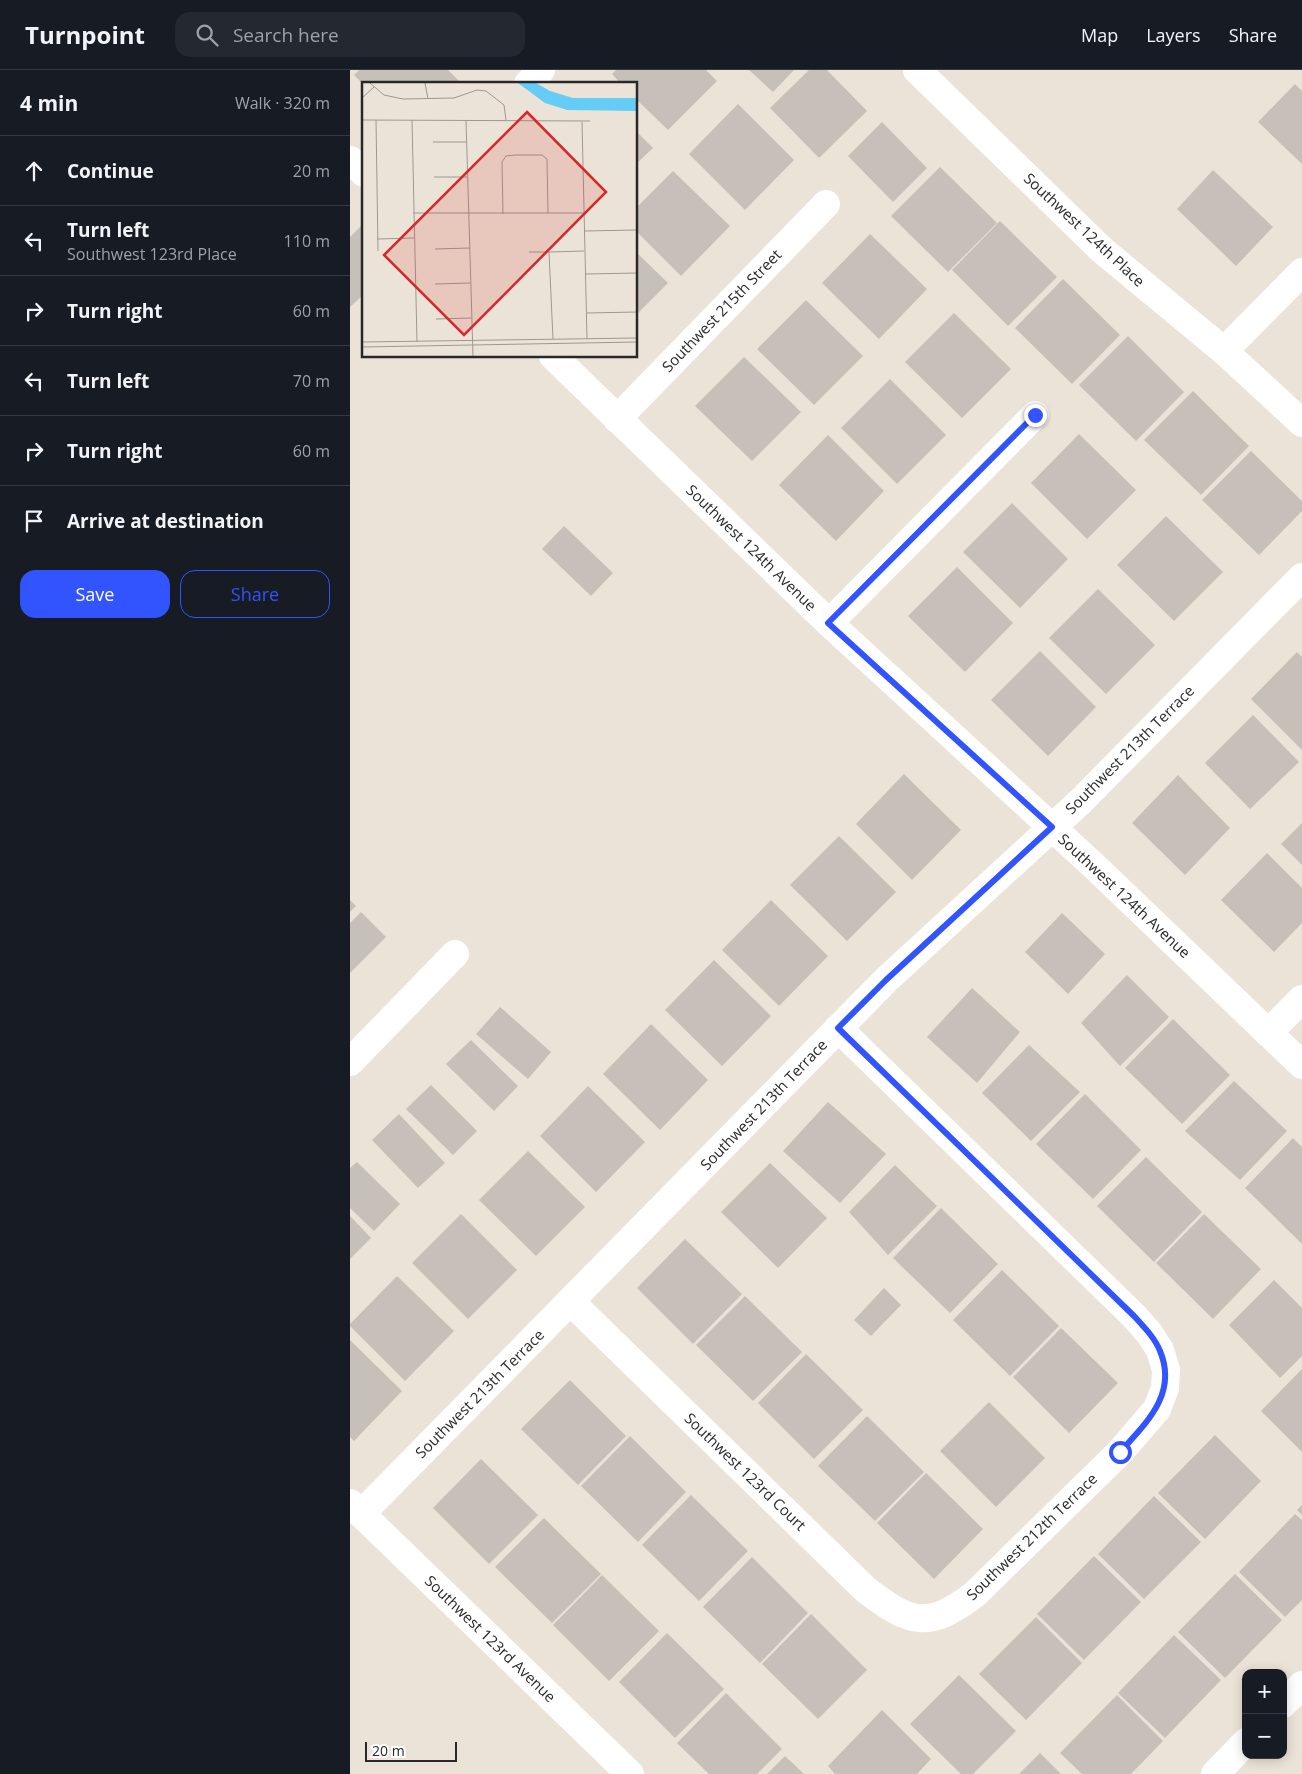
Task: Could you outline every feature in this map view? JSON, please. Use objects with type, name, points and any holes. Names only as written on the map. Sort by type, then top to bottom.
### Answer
[{"type":"street","points":[[530,82],[541,70]]},
{"type":"street","name":"Southwest 124th Place","points":[[916,70],[1102,250],[1224,351],[1302,423]]},
{"type":"street","points":[[350,160],[362,171]]},
{"type":"street","name":"Southwest 215th Street","points":[[617,419],[826,204]]},
{"type":"street","points":[[1224,351],[1302,272]]},
{"type":"street","name":"Southwest 124th Avenue","points":[[555,358],[828,623],[1052,827],[1302,1065]]},
{"type":"street","points":[[828,623],[1035,415]]},
{"type":"street","name":"Southwest 213th Terrace","points":[[356,1509],[571,1302],[886,980],[1081,801],[1302,577]]},
{"type":"street","points":[[350,1062],[456,954]]},
{"type":"street","points":[[1268,1033],[1302,999]]},
{"type":"street","name":"Southwest 212th Terrace","points":[[838,1028],[1134,1316],[1149,1333],[1160,1350],[1166,1370],[1164,1388],[1157,1409],[1120,1452],[976,1594],[955,1610],[933,1618]]},
{"type":"street","name":"Southwest 123rd Court","points":[[571,1302],[865,1589],[902,1615],[933,1618]]},
{"type":"street","name":"Southwest 123rd Avenue","points":[[356,1509],[630,1774]]},
{"type":"street","points":[[1287,1700],[1302,1685]]},
{"type":"street","points":[[1215,1774],[1242,1746]]},
{"type":"building","points":[[359,70],[448,70],[460,82],[362,83],[354,75]]},
{"type":"building","points":[[616,70],[706,70],[717,81],[668,130],[638,101],[638,82],[619,82],[612,74]]},
{"type":"building","points":[[749,70],[794,70],[773,92]]},
{"type":"building","points":[[809,70],[827,70],[867,111],[819,158],[770,108]]},
{"type":"building","points":[[1295,84],[1302,91],[1302,164],[1258,122]]},
{"type":"building","points":[[738,104],[794,160],[745,210],[689,154]]},
{"type":"building","points":[[882,122],[927,168],[893,202],[848,156]]},
{"type":"building","points":[[638,133],[653,148],[638,162]]},
{"type":"building","points":[[940,167],[997,223],[948,272],[891,216]]},
{"type":"building","points":[[1213,170],[1273,227],[1236,266],[1177,209]]},
{"type":"building","points":[[673,171],[730,226],[681,276],[638,233],[638,206]]},
{"type":"building","points":[[1000,221],[1057,277],[1008,326],[952,270]]},
{"type":"building","points":[[362,225],[362,296],[350,307],[350,237]]},
{"type":"building","points":[[870,234],[927,289],[879,339],[822,283]]},
{"type":"building","points":[[638,254],[668,283],[638,313]]},
{"type":"building","points":[[1063,279],[1120,335],[1072,384],[1015,328]]},
{"type":"building","points":[[806,300],[863,356],[814,405],[757,349]]},
{"type":"building","points":[[954,313],[1011,369],[962,418],[905,362]]},
{"type":"building","points":[[1128,336],[1184,392],[1136,441],[1079,385]]},
{"type":"building","points":[[744,357],[801,412],[752,461],[695,406]]},
{"type":"building","points":[[890,379],[946,435],[897,484],[841,428]]},
{"type":"building","points":[[1193,391],[1249,446],[1201,495],[1144,440]]},
{"type":"building","points":[[1079,434],[1136,490],[1087,539],[1031,483]]},
{"type":"building","points":[[828,435],[884,491],[836,541],[779,485]]},
{"type":"building","points":[[1251,451],[1302,501],[1302,511],[1259,555],[1202,500]]},
{"type":"building","points":[[1012,503],[1068,559],[1020,608],[963,552]]},
{"type":"building","points":[[1166,516],[1223,572],[1174,621],[1117,565]]},
{"type":"building","points":[[564,526],[613,573],[591,596],[542,549]]},
{"type":"building","points":[[957,567],[1013,623],[965,672],[908,616]]},
{"type":"building","points":[[1098,589],[1155,645],[1106,694],[1049,638]]},
{"type":"building","points":[[1040,651],[1096,707],[1048,756],[991,700]]},
{"type":"building","points":[[1297,652],[1302,657],[1302,750],[1251,699]]},
{"type":"building","points":[[1253,715],[1299,762],[1250,809],[1205,763]]},
{"type":"building","points":[[904,774],[961,830],[912,880],[856,824]]},
{"type":"building","points":[[1178,775],[1230,828],[1185,875],[1132,823]]},
{"type":"building","points":[[1302,823],[1302,865],[1281,844]]},
{"type":"building","points":[[839,836],[896,892],[847,941],[790,885]]},
{"type":"building","points":[[1267,853],[1302,888],[1302,923],[1274,952],[1221,900]]},
{"type":"building","points":[[350,900],[356,906],[350,912]]},
{"type":"building","points":[[771,900],[828,956],[779,1006],[722,950]]},
{"type":"building","points":[[361,912],[386,937],[350,973],[350,923]]},
{"type":"building","points":[[1062,913],[1105,954],[1068,994],[1025,952]]},
{"type":"building","points":[[714,960],[771,1016],[722,1066],[665,1010]]},
{"type":"building","points":[[1127,975],[1169,1017],[1120,1066],[1081,1023]]},
{"type":"building","points":[[972,988],[1020,1032],[977,1083],[927,1037]]},
{"type":"building","points":[[500,1007],[551,1052],[528,1079],[476,1034]]},
{"type":"building","points":[[1173,1019],[1230,1075],[1182,1124],[1125,1068]]},
{"type":"building","points":[[651,1024],[708,1080],[660,1130],[603,1074]]},
{"type":"building","points":[[471,1040],[518,1086],[494,1111],[446,1064]]},
{"type":"building","points":[[1029,1045],[1080,1092],[1031,1141],[982,1093]]},
{"type":"building","points":[[1234,1081],[1287,1131],[1240,1180],[1185,1131]]},
{"type":"building","points":[[431,1085],[477,1131],[453,1155],[406,1109]]},
{"type":"building","points":[[588,1086],[645,1142],[596,1192],[540,1136]]},
{"type":"building","points":[[1085,1094],[1141,1150],[1093,1199],[1036,1144]]},
{"type":"building","points":[[828,1102],[886,1154],[840,1203],[783,1151]]},
{"type":"building","points":[[399,1114],[445,1163],[418,1188],[372,1140]]},
{"type":"building","points":[[1293,1138],[1302,1147],[1302,1244],[1245,1188]]},
{"type":"building","points":[[528,1151],[585,1207],[536,1256],[479,1200]]},
{"type":"building","points":[[1146,1157],[1202,1212],[1154,1262],[1097,1206]]},
{"type":"building","points":[[357,1162],[400,1204],[374,1231],[350,1208],[350,1168]]},
{"type":"building","points":[[770,1163],[827,1218],[778,1268],[721,1212]]},
{"type":"building","points":[[895,1165],[937,1206],[888,1255],[849,1212]]},
{"type":"building","points":[[941,1208],[998,1264],[950,1313],[893,1258]]},
{"type":"building","points":[[461,1214],[517,1270],[468,1319],[412,1263]]},
{"type":"building","points":[[1204,1214],[1261,1269],[1213,1319],[1156,1263]]},
{"type":"building","points":[[350,1216],[371,1238],[350,1259]]},
{"type":"building","points":[[685,1239],[742,1294],[693,1344],[637,1288]]},
{"type":"building","points":[[1002,1270],[1059,1326],[1010,1376],[953,1320]]},
{"type":"building","points":[[397,1276],[454,1331],[405,1381],[350,1326]]},
{"type":"building","points":[[1274,1280],[1302,1308],[1302,1356],[1280,1378],[1229,1325]]},
{"type":"building","points":[[884,1288],[901,1305],[871,1336],[854,1320]]},
{"type":"building","points":[[745,1296],[802,1352],[753,1401],[696,1345]]},
{"type":"building","points":[[1061,1328],[1118,1383],[1069,1433],[1013,1377]]},
{"type":"building","points":[[350,1340],[402,1391],[354,1441],[350,1437]]},
{"type":"building","points":[[806,1354],[863,1410],[814,1459],[758,1403]]},
{"type":"building","points":[[1302,1369],[1302,1452],[1261,1411]]},
{"type":"building","points":[[570,1380],[626,1436],[578,1485],[521,1429]]},
{"type":"building","points":[[989,1402],[1045,1458],[996,1507],[940,1451]]},
{"type":"building","points":[[867,1416],[924,1472],[875,1521],[818,1466]]},
{"type":"building","points":[[1215,1435],[1261,1481],[1205,1539],[1158,1493]]},
{"type":"building","points":[[630,1436],[686,1492],[638,1542],[581,1486]]},
{"type":"building","points":[[481,1459],[538,1515],[489,1564],[433,1508]]},
{"type":"building","points":[[926,1473],[983,1529],[934,1579],[877,1523]]},
{"type":"building","points":[[691,1495],[748,1551],[699,1601],[642,1545]]},
{"type":"building","points":[[1154,1496],[1201,1542],[1144,1599],[1098,1554]]},
{"type":"building","points":[[1302,1505],[1302,1515],[1297,1510]]},
{"type":"building","points":[[1295,1514],[1302,1520],[1302,1600],[1285,1617],[1239,1572]]},
{"type":"building","points":[[544,1518],[601,1574],[552,1623],[495,1567]]},
{"type":"building","points":[[1094,1556],[1141,1602],[1084,1660],[1037,1614]]},
{"type":"building","points":[[752,1557],[808,1613],[760,1663],[703,1607]]},
{"type":"building","points":[[1235,1574],[1282,1620],[1225,1678],[1178,1632]]},
{"type":"building","points":[[602,1575],[659,1631],[609,1681],[553,1625]]},
{"type":"building","points":[[811,1614],[867,1670],[818,1719],[762,1664]]},
{"type":"building","points":[[1036,1617],[1082,1663],[1026,1720],[979,1674]]},
{"type":"building","points":[[667,1633],[724,1689],[675,1738],[619,1682]]},
{"type":"building","points":[[1174,1635],[1221,1680],[1165,1738],[1118,1693]]},
{"type":"building","points":[[959,1675],[1016,1731],[973,1774],[961,1774],[910,1724]]},
{"type":"building","points":[[726,1693],[782,1749],[757,1774],[709,1774],[677,1743]]},
{"type":"building","points":[[1117,1695],[1163,1741],[1131,1774],[1082,1774],[1060,1753]]},
{"type":"building","points":[[882,1710],[931,1759],[917,1774],[835,1774],[828,1766]]},
{"type":"building","points":[[1040,1753],[1061,1774],[1019,1774]]},
{"type":"building","points":[[785,1756],[804,1774],[767,1774]]},
{"type":"route","points":[[1035,415],[828,623],[1052,827],[886,980],[838,1028],[1134,1316],[1149,1333],[1160,1350],[1166,1370],[1164,1388],[1157,1409],[1120,1452]]}]
